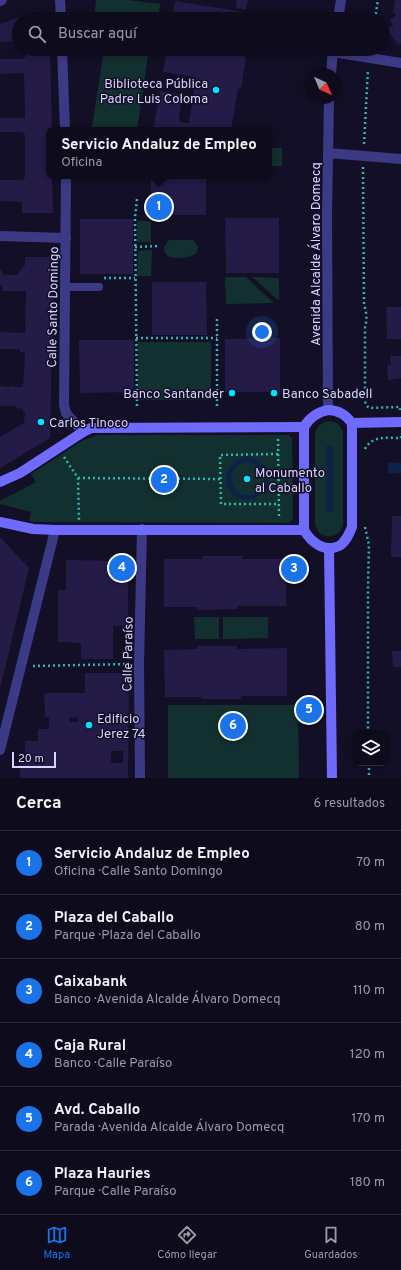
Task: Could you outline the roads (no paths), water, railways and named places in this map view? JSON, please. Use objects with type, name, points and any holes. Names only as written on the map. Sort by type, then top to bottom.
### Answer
[{"type":"main road","points":[[328,410],[336,410],[343,414],[352,423],[352,527],[347,538],[339,546],[329,548],[318,546],[310,539],[304,530],[304,427],[313,415],[321,411],[328,410]]},
{"type":"main road","points":[[352,423],[401,422]]},
{"type":"main road","points":[[0,482],[20,473],[91,428],[304,427]]},
{"type":"main road","points":[[0,522],[34,529],[55,530],[304,530]]},
{"type":"main road","points":[[329,548],[332,778]]},
{"type":"street","points":[[60,0],[61,12]]},
{"type":"street","points":[[339,12],[341,0]]},
{"type":"street","points":[[62,56],[65,127]]},
{"type":"street","points":[[332,68],[333,56]]},
{"type":"street","points":[[361,56],[401,63]]},
{"type":"street","name":"Avenida Alcalde Álvaro Domecq","points":[[328,410],[327,215],[329,104]]},
{"type":"street","points":[[328,153],[401,159]]},
{"type":"street","name":"Calle Santo Domingo","points":[[66,179],[64,404],[66,413],[83,432]]},
{"type":"street","points":[[0,236],[66,238]]},
{"type":"street","points":[[0,750],[55,530]]},
{"type":"street","name":"Calle Paraíso","points":[[140,778],[139,664],[142,530]]},
{"type":"lane","points":[[65,287],[99,287]]},
{"type":"water","points":[[326,446],[333,446],[333,512],[326,512]]},
{"type":"water","points":[[247,457],[257,460],[265,466],[269,475],[268,485],[265,491],[259,496],[245,500],[237,497],[230,491],[227,484],[227,476],[229,467],[236,461]],"holes":[[[245,462],[253,463],[262,470],[264,481],[260,490],[250,495],[243,495],[233,486],[231,480],[232,473],[237,467]]]},
{"type":"water","points":[[388,463],[401,463],[401,473],[388,473]]},
{"type":"place","name":"Biblioteca Pública Padre Luis Coloma","points":[[216,90]]},
{"type":"place","name":"Servicio Andaluz de Empleo","points":[[159,207]]},
{"type":"place","name":"Banco Santander","points":[[232,393]]},
{"type":"place","name":"Banco Sabadell","points":[[274,393]]},
{"type":"place","name":"Carlos Tinoco","points":[[41,422]]},
{"type":"place","name":"Monumento al Caballo","points":[[247,479]]},
{"type":"place","name":"Plaza del Caballo","points":[[164,480]]},
{"type":"place","name":"Caja Rural","points":[[122,568]]},
{"type":"place","name":"Caixabank","points":[[294,569]]},
{"type":"place","name":"Avd. Caballo","points":[[309,710]]},
{"type":"place","name":"Edificio Jerez 74","points":[[89,725]]},
{"type":"place","name":"Plaza Hauries","points":[[233,726]]}]
